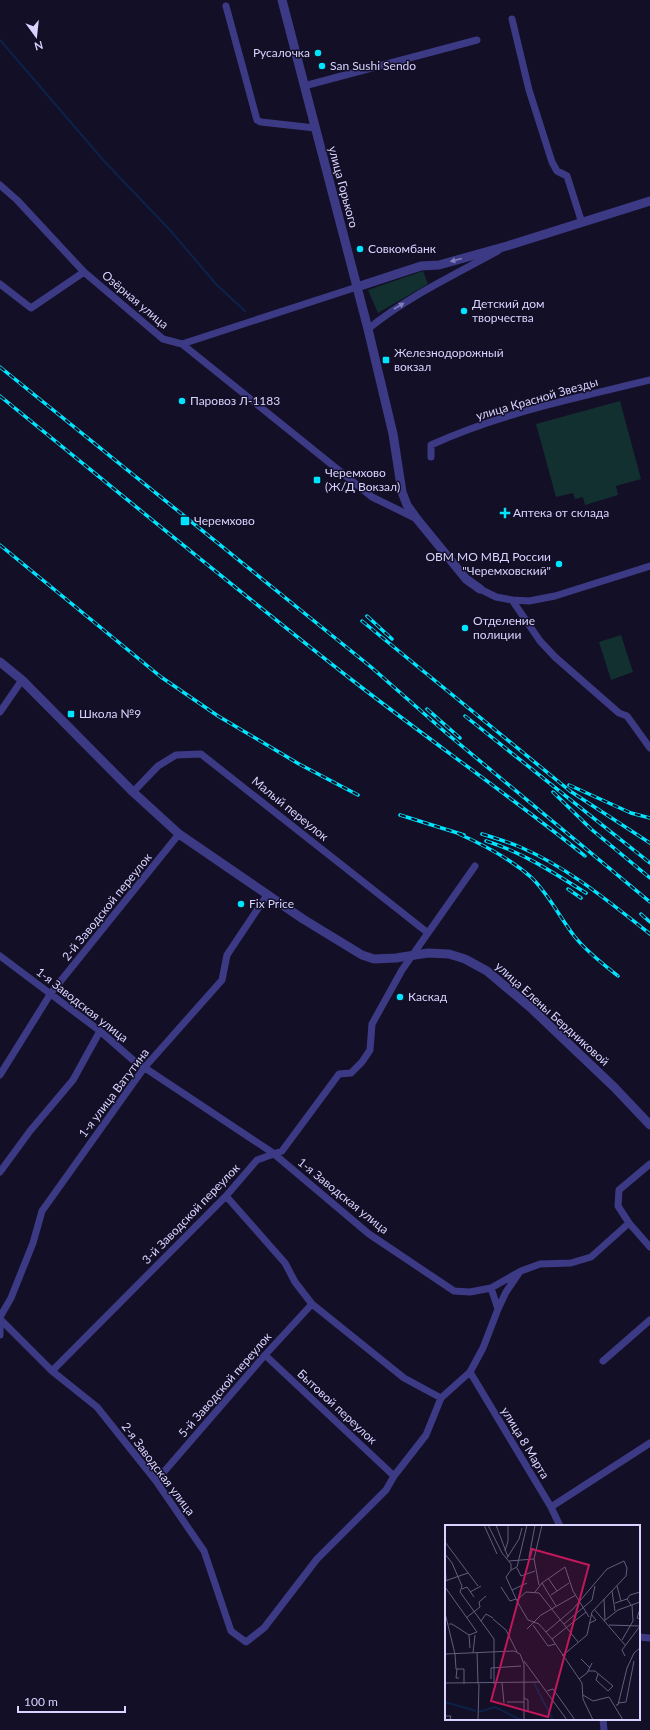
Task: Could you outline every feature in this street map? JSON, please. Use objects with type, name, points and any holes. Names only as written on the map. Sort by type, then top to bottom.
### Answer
[{"type":"street","name":"улица Горького","points":[[282,0],[368,329],[393,434],[402,492],[407,505],[417,520],[466,579],[480,589]]},
{"type":"street","points":[[226,6],[257,120],[261,122],[315,128]]},
{"type":"street","points":[[512,19],[529,90],[552,162],[557,171],[567,176],[582,223]]},
{"type":"street","points":[[304,86],[477,40]]},
{"type":"street","name":"Озёрная улица","points":[[0,185],[17,200],[84,272],[163,339],[182,344]]},
{"type":"street","points":[[182,344],[421,266],[439,265],[507,246],[650,201]]},
{"type":"street","points":[[368,329],[385,314],[507,246]]},
{"type":"street","points":[[0,284],[31,308],[84,272]]},
{"type":"street","points":[[182,344],[372,496],[417,520]]},
{"type":"street","name":"улица Красной Звезды","points":[[431,457],[431,445],[450,436],[506,417],[650,380]]},
{"type":"street","points":[[480,589],[496,596],[512,600],[529,601],[555,596],[650,566]]},
{"type":"street","points":[[512,600],[540,641],[555,657],[619,713],[627,716],[650,748]]},
{"type":"street","name":"улица Елены Бердниковой","points":[[0,662],[22,680],[133,792],[180,834],[267,895],[362,955],[374,958],[396,958],[428,953],[449,954],[465,959],[487,971],[531,1008],[614,1087],[650,1125]]},
{"type":"street","points":[[0,712],[22,680]]},
{"type":"street","name":"Малый переулок","points":[[133,792],[158,766],[176,755],[201,754],[428,933]]},
{"type":"street","name":"2-й Заводской переулок","points":[[0,1075],[51,993],[180,834]]},
{"type":"street","name":"3-й Заводской переулок","points":[[52,1371],[226,1196],[257,1160],[282,1151],[339,1074],[351,1072],[362,1062],[370,1050],[372,1024],[402,970],[475,866]]},
{"type":"street","name":"1-я улица Ватутина","points":[[0,1318],[11,1298],[32,1243],[42,1211],[144,1068],[222,980],[227,955],[267,895]]},
{"type":"street","name":"1-я Заводская улица","points":[[0,956],[100,1031],[133,1060],[273,1153],[369,1234],[454,1291],[470,1292],[491,1288],[521,1271],[540,1264],[571,1263],[591,1257],[628,1223]]},
{"type":"street","points":[[0,1172],[30,1131],[72,1080],[100,1031]]},
{"type":"street","points":[[650,1164],[619,1190],[618,1206],[628,1223],[650,1247]]},
{"type":"street","points":[[226,1196],[285,1263],[295,1282],[312,1304],[404,1378],[441,1398]]},
{"type":"street","points":[[394,1476],[426,1436],[441,1398],[470,1372],[483,1348],[506,1292],[521,1271]]},
{"type":"street","points":[[491,1288],[498,1309]]},
{"type":"street","name":"5-й Заводской переулок","points":[[156,1481],[265,1355],[312,1304]]},
{"type":"street","name":"2-я Заводская улица","points":[[0,1318],[52,1371],[97,1407],[156,1481],[204,1551],[231,1631],[246,1642],[264,1628],[317,1559],[386,1490],[394,1476]]},
{"type":"street","points":[[603,1361],[650,1320]]},
{"type":"street","points":[[0,1327],[0,1335]]},
{"type":"street","name":"Бытовой переулок","points":[[265,1355],[394,1476]]},
{"type":"street","name":"улица 8 Марта","points":[[470,1372],[551,1507],[560,1525]]},
{"type":"street","points":[[551,1507],[650,1443]]},
{"type":"street","points":[[640,1637],[650,1638]]},
{"type":"street","points":[[603,1720],[604,1730]]},
{"type":"green space","points":[[423,271],[428,284],[378,313],[368,290]]},
{"type":"green space","points":[[620,401],[641,479],[616,486],[618,495],[585,505],[583,497],[575,499],[573,493],[556,497],[536,424]]},
{"type":"green space","points":[[621,635],[633,672],[611,680],[599,642]]},
{"type":"waterway","points":[[0,40],[104,161],[169,229],[216,284],[245,311]]},
{"type":"railway","points":[[0,367],[371,667],[445,732],[650,902]]},
{"type":"railway","points":[[0,396],[352,680],[585,856]]},
{"type":"railway","points":[[0,545],[161,677],[218,716],[299,764],[358,795]]},
{"type":"railway","points":[[367,616],[392,639]]},
{"type":"railway","points":[[362,621],[570,791],[650,843]]},
{"type":"railway","points":[[427,709],[460,738]]},
{"type":"railway","points":[[465,716],[650,863]]},
{"type":"railway","points":[[569,785],[631,813],[650,818]]},
{"type":"railway","points":[[553,792],[591,829],[650,878]]},
{"type":"railway","points":[[400,815],[464,835]]},
{"type":"railway","points":[[459,834],[497,853],[516,865],[532,878],[585,948],[618,976]]},
{"type":"railway","points":[[482,834],[538,855],[572,875],[650,934]]},
{"type":"railway","points":[[486,841],[525,857],[586,893]]},
{"type":"railway","points":[[568,889],[581,898]]},
{"type":"railway","points":[[641,914],[650,922]]},
{"type":"place","name":"Русалочка","points":[[318,53]]},
{"type":"place","name":"San Sushi Sendo","points":[[322,66]]},
{"type":"place","name":"Совкомбанк","points":[[360,249]]},
{"type":"place","name":"Детский дом творчества","points":[[464,311]]},
{"type":"place","name":"Железнодорожный вокзал","points":[[386,360]]},
{"type":"place","name":"Паровоз Л-1183","points":[[182,401]]},
{"type":"place","name":"Черемхово (Ж/Д Вокзал)","points":[[317,480]]},
{"type":"place","name":"Аптека от склада","points":[[505,513]]},
{"type":"place","name":"Черемхово","points":[[185,521]]},
{"type":"place","name":"ОВМ МО МВД России \"Черемховский\"","points":[[559,564]]},
{"type":"place","name":"Отделение полиции","points":[[465,628]]},
{"type":"place","name":"Школа №9","points":[[71,714]]},
{"type":"place","name":"Fix Price","points":[[241,904]]},
{"type":"place","name":"Каскад","points":[[400,997]]}]
